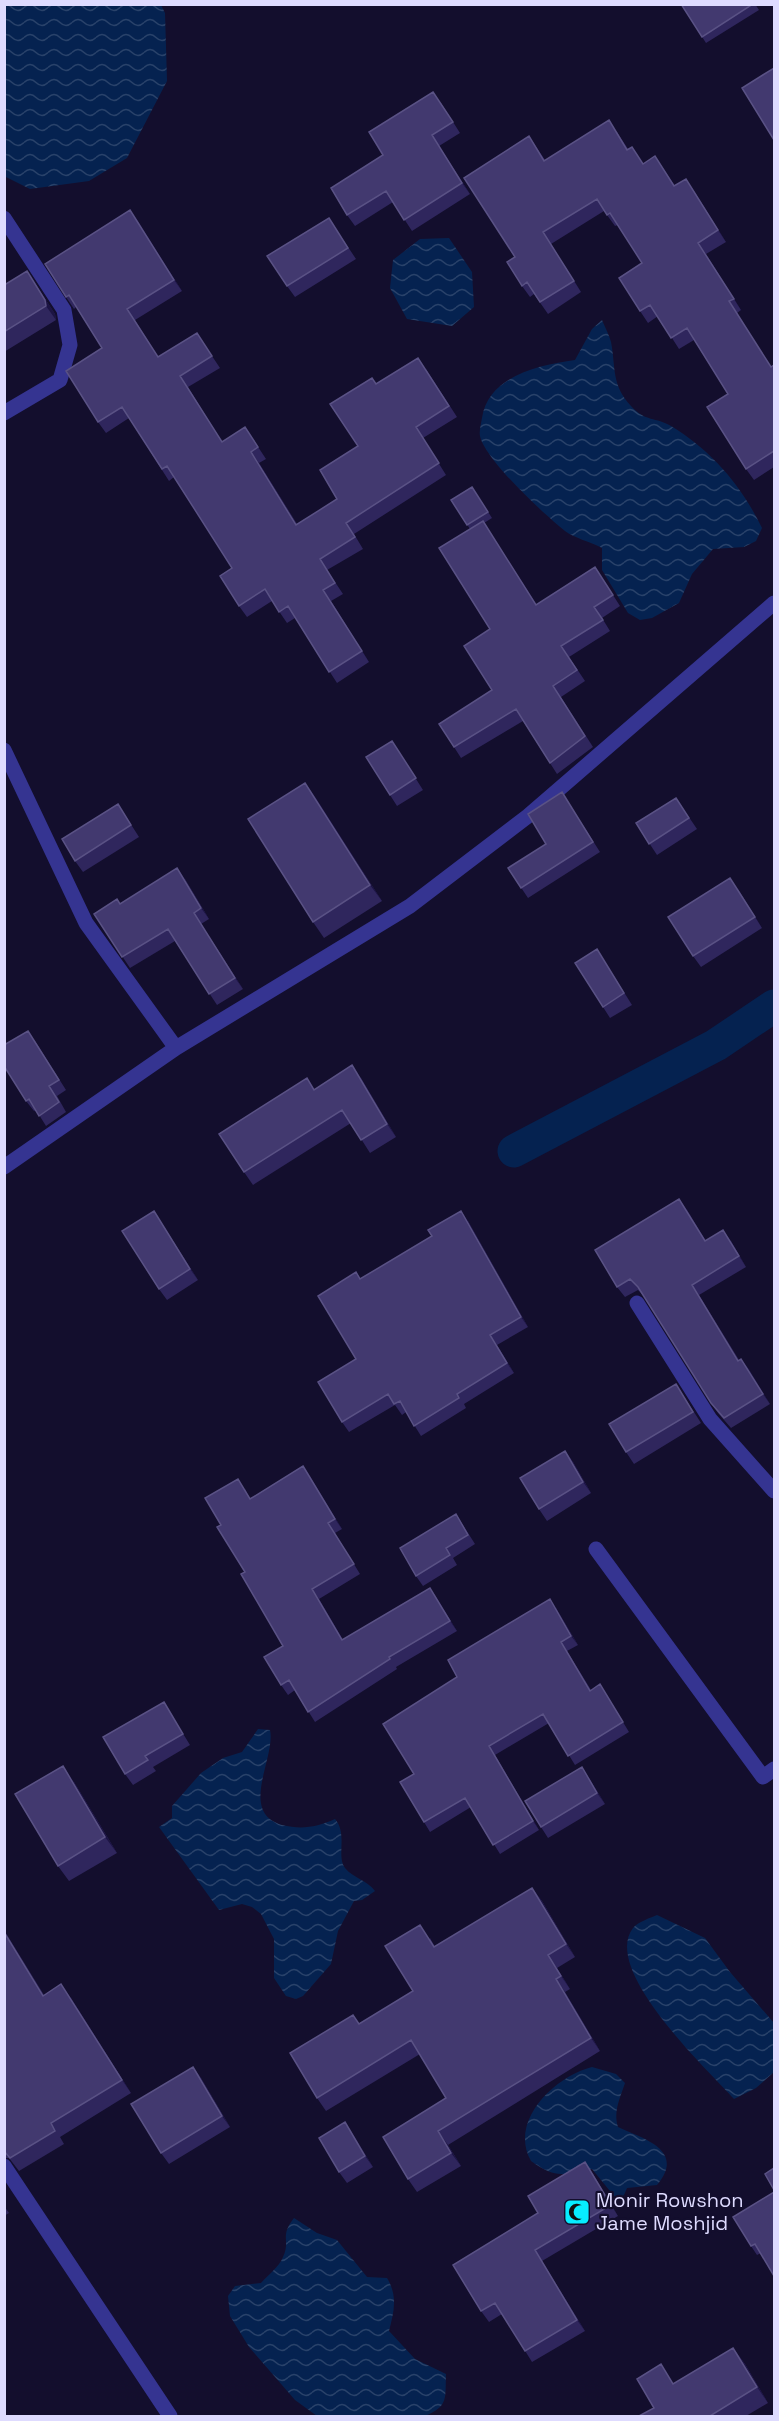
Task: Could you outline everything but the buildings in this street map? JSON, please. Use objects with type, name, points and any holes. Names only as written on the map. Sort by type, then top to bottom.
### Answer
[{"type":"street","points":[[4,218],[64,310],[70,345],[60,380],[4,413]]},
{"type":"street","points":[[4,1167],[176,1048],[410,906],[537,808],[774,603]]},
{"type":"street","points":[[4,750],[86,923],[176,1048]]},
{"type":"street","points":[[637,1303],[710,1419],[774,1491]]},
{"type":"street","points":[[596,1549],[764,1778],[774,1769]]},
{"type":"street","points":[[4,2166],[170,2416]]},
{"type":"water","points":[[4,5],[161,5],[165,13],[167,81],[127,158],[89,181],[30,189],[6,177]]},
{"type":"water","points":[[449,238],[472,272],[474,307],[452,326],[407,319],[390,288],[393,260],[420,239]]},
{"type":"water","points":[[602,320],[611,342],[617,383],[631,406],[641,415],[666,423],[700,446],[735,483],[762,528],[756,541],[744,547],[713,549],[692,574],[679,603],[652,618],[640,620],[628,613],[602,570],[602,548],[569,533],[544,513],[493,459],[480,436],[486,404],[494,392],[517,375],[531,369],[575,360],[592,329]]},
{"type":"water","points":[[258,1729],[270,1730],[260,1797],[262,1809],[269,1818],[289,1827],[316,1826],[335,1819],[341,1831],[341,1857],[345,1868],[375,1891],[362,1900],[354,1901],[338,1931],[331,1964],[303,1996],[296,1999],[286,1996],[274,1978],[274,1939],[261,1914],[252,1907],[242,1904],[219,1910],[159,1827],[172,1818],[172,1806],[201,1773],[223,1758],[242,1752]]},
{"type":"water","points":[[657,1915],[705,1938],[730,1972],[774,2023],[774,2072],[756,2088],[734,2099],[661,2018],[631,1968],[627,1946],[633,1928]]},
{"type":"water","points":[[592,2067],[616,2074],[625,2083],[617,2110],[618,2127],[649,2141],[664,2154],[667,2163],[665,2173],[657,2185],[627,2188],[624,2195],[619,2198],[614,2196],[592,2169],[560,2174],[548,2171],[531,2161],[526,2146],[526,2130],[539,2102],[564,2080]]},
{"type":"water","points":[[294,2218],[317,2233],[337,2240],[367,2277],[387,2278],[394,2298],[389,2331],[415,2359],[446,2374],[444,2400],[438,2409],[425,2416],[317,2416],[295,2400],[249,2347],[230,2316],[228,2296],[235,2286],[261,2283],[276,2268],[285,2251],[287,2230]]},
{"type":"waterway","points":[[514,1151],[716,1045],[774,1006]]},
{"type":"place","name":"Monir Rowshon Jame Moshjid","points":[[577,2212]]}]
